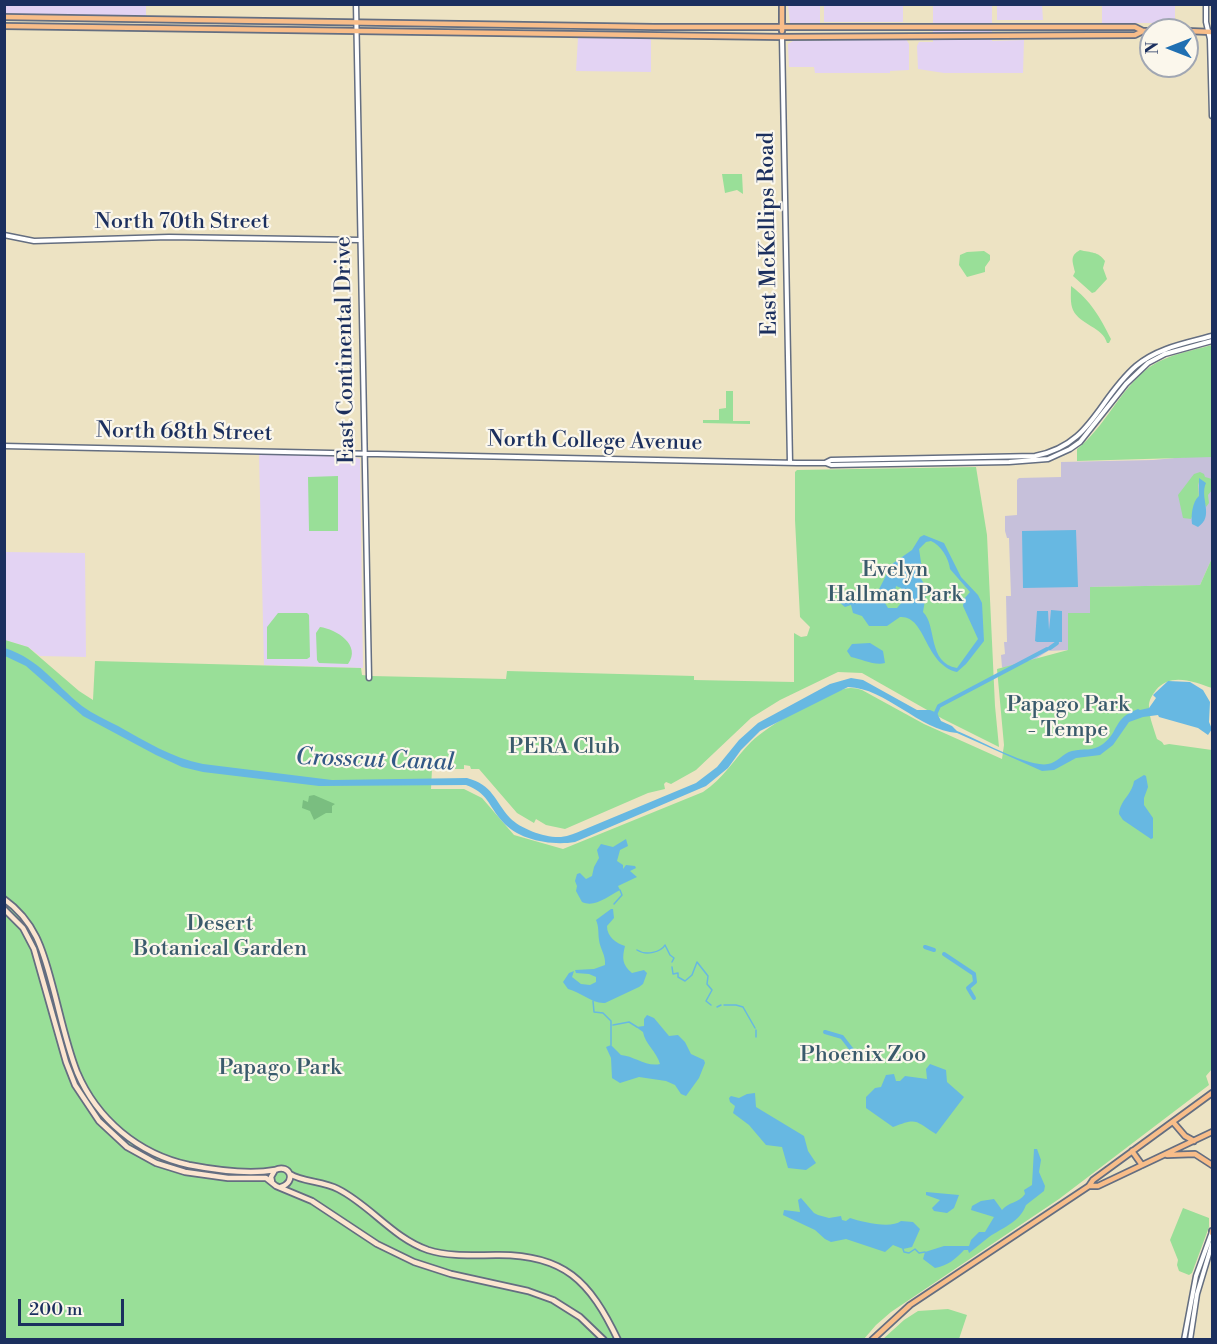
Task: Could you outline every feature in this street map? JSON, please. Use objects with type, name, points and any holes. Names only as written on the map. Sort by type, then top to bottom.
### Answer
[{"type":"main road","name":"East McKellips Road","points":[[782,4],[783,37]]},
{"type":"main road","points":[[4,17],[783,28],[1135,27],[1139,29]]},
{"type":"main road","points":[[4,26],[783,37],[1135,35],[1139,33]]},
{"type":"main road","points":[[4,899],[21,914],[37,936],[77,1071],[93,1101],[110,1122],[139,1145],[177,1162],[202,1167],[243,1171],[284,1168],[297,1178],[314,1180],[338,1188],[403,1238],[430,1251],[450,1255],[529,1256],[560,1267],[591,1291],[618,1340]]},
{"type":"main road","points":[[4,909],[23,928],[34,949],[66,1062],[75,1085],[92,1112],[108,1131],[134,1151],[171,1168],[191,1173],[228,1178],[262,1177],[278,1187],[312,1201],[370,1240],[414,1262],[451,1274],[534,1293],[553,1300],[580,1317],[604,1340]]},
{"type":"main road","points":[[872,1340],[900,1313],[1089,1186],[1093,1180],[1212,1093]]},
{"type":"main road","points":[[1173,1122],[1185,1136],[1194,1141]]},
{"type":"main road","points":[[1089,1186],[1098,1186],[1212,1132]]},
{"type":"main road","points":[[1132,1151],[1142,1165]]},
{"type":"main road","points":[[1161,1156],[1192,1154],[1202,1157],[1212,1165]]},
{"type":"main road","points":[[272,1182],[271,1177],[275,1170]]},
{"type":"main road","points":[[278,1187],[289,1183],[290,1174]]},
{"type":"street","name":"East Continental Drive","points":[[356,4],[369,678]]},
{"type":"street","points":[[1206,4],[1211,30],[1212,116]]},
{"type":"street","name":"East McKellips Road","points":[[783,37],[790,463]]},
{"type":"street","name":"North 70th Street","points":[[4,235],[34,241],[169,237],[360,240]]},
{"type":"street","name":"North College Avenue","points":[[825,463],[831,460],[1009,458],[1047,454],[1068,445],[1076,438],[1126,376],[1145,359],[1163,350],[1212,336]]},
{"type":"street","name":"North College Avenue","points":[[364,453],[825,463],[831,465],[1017,462],[1048,459],[1080,442],[1126,384],[1148,363],[1165,354],[1212,341]]},
{"type":"street","name":"North 68th Street","points":[[4,446],[364,453]]},
{"type":"street","points":[[1184,1340],[1196,1276],[1212,1232]]},
{"type":"street","points":[[1190,1340],[1200,1281],[1212,1244]]},
{"type":"shaded area","points":[[5,4],[146,4],[146,16],[5,14]]},
{"type":"shaded area","points":[[788,5],[820,5],[820,23],[790,23]]},
{"type":"shaded area","points":[[824,5],[903,5],[903,22],[824,22]]},
{"type":"shaded area","points":[[933,5],[992,5],[992,41],[1024,40],[1023,73],[944,73],[918,69],[917,46],[919,42],[933,42]]},
{"type":"shaded area","points":[[997,5],[1042,5],[1043,20],[997,20]]},
{"type":"shaded area","points":[[1102,5],[1175,5],[1175,18],[1139,18],[1139,23],[1102,23]]},
{"type":"shaded area","points":[[578,38],[649,38],[651,40],[651,72],[576,71]]},
{"type":"shaded area","points":[[906,39],[909,44],[909,70],[890,71],[890,73],[815,73],[814,67],[789,67],[788,44],[793,41]]},
{"type":"shaded area","points":[[259,454],[360,459],[363,668],[264,665]]},
{"type":"shaded area","points":[[1212,457],[1212,558],[1200,585],[1090,587],[1090,613],[1068,614],[1068,650],[1048,651],[1031,662],[1029,660],[1004,673],[1001,655],[1005,654],[1004,642],[1007,642],[1006,596],[1011,596],[1009,538],[1005,531],[1005,516],[1017,515],[1017,480],[1019,478],[1061,477],[1061,462]]},
{"type":"shaded area","points":[[4,552],[85,553],[86,657],[40,656],[28,647],[5,640]]},
{"type":"green space","points":[[722,174],[742,174],[743,194],[737,190],[725,193]]},
{"type":"green space","points":[[1080,250],[1097,254],[1105,261],[1103,268],[1107,279],[1092,293],[1073,276],[1075,272],[1073,257]]},
{"type":"green space","points":[[984,251],[990,255],[985,272],[967,277],[959,265],[960,255],[967,252]]},
{"type":"green space","points":[[1071,286],[1094,310],[1111,339],[1109,343],[1101,333],[1076,315],[1071,304]]},
{"type":"green space","points":[[1212,345],[1212,457],[1077,461],[1077,449],[1147,369],[1170,357]]},
{"type":"green space","points":[[726,391],[733,391],[733,421],[750,421],[750,424],[703,423],[703,420],[719,420],[719,409],[726,408]]},
{"type":"green space","name":"Papago Park","points":[[976,467],[987,535],[999,747],[943,719],[862,673],[838,672],[780,700],[751,718],[696,770],[671,784],[666,782],[665,789],[648,793],[565,829],[546,825],[536,819],[534,823],[517,813],[479,769],[471,769],[470,766],[464,765],[464,769],[432,769],[431,789],[464,789],[482,798],[514,835],[563,849],[703,792],[723,775],[759,735],[822,698],[851,688],[862,690],[924,724],[1002,759],[1004,745],[997,669],[1068,650],[1068,613],[1090,613],[1090,587],[1200,585],[1212,558],[1212,688],[1183,680],[1169,681],[1156,690],[1149,705],[1157,739],[1164,745],[1212,750],[1212,1069],[1206,1076],[1209,1085],[1059,1199],[891,1312],[864,1339],[5,1339],[5,640],[28,647],[79,691],[93,700],[95,661],[361,668],[362,675],[371,676],[506,679],[507,671],[694,676],[694,680],[794,682],[794,633],[801,637],[807,636],[810,627],[800,617],[795,472],[797,470]]},
{"type":"green space","points":[[1200,472],[1212,479],[1212,490],[1208,495],[1209,503],[1206,507],[1198,482],[1199,497],[1191,519],[1183,518],[1178,495],[1194,474]]},
{"type":"green space","points":[[338,476],[338,531],[309,531],[308,477]]},
{"type":"green space","points":[[278,613],[307,613],[309,615],[310,657],[307,659],[267,659],[267,627]]},
{"type":"green space","points":[[320,627],[333,631],[350,644],[352,650],[348,664],[319,663],[316,633]]},
{"type":"green space","points":[[314,795],[335,804],[332,806],[332,813],[326,813],[314,820],[310,811],[302,808],[303,800],[308,802],[309,796]]},
{"type":"green space","points":[[1183,1208],[1209,1218],[1209,1227],[1192,1273],[1189,1275],[1179,1271],[1178,1260],[1170,1240]]},
{"type":"green space","points":[[948,1309],[967,1315],[959,1339],[883,1339],[918,1311]]},
{"type":"water","points":[[1199,478],[1206,483],[1204,495],[1206,512],[1203,523],[1198,527],[1192,524],[1192,517],[1193,505],[1199,496]]},
{"type":"water","points":[[1076,530],[1078,587],[1023,588],[1022,531]]},
{"type":"water","points":[[924,535],[944,543],[961,577],[978,595],[982,603],[984,641],[957,672],[938,660],[921,631],[909,618],[900,617],[887,626],[869,626],[862,616],[853,613],[851,605],[845,607],[839,602],[846,594],[851,593],[876,595],[892,564],[912,550],[920,537]],"holes":[[[931,541],[941,549],[950,569],[970,592],[964,599],[963,606],[978,639],[957,668],[941,659],[923,612],[927,588],[921,579],[923,575],[919,549],[926,542]],[[896,586],[901,588],[902,602],[897,608],[888,608],[885,603]]]},
{"type":"water","points":[[1051,610],[1062,611],[1062,642],[1037,642],[1035,641],[1037,611],[1048,611],[1049,630]]},
{"type":"water","points":[[870,643],[883,651],[885,663],[872,663],[851,657],[847,651],[852,644]]},
{"type":"water","points":[[5,648],[18,653],[38,666],[91,712],[180,758],[203,764],[332,780],[467,778],[488,789],[510,818],[520,826],[555,837],[575,833],[696,783],[717,767],[739,740],[758,723],[830,684],[851,678],[863,680],[917,710],[930,710],[937,713],[941,721],[957,731],[1016,757],[1039,764],[1048,764],[1069,752],[1092,749],[1103,744],[1124,717],[1138,709],[1149,708],[1156,698],[1153,695],[1168,681],[1190,682],[1203,690],[1210,702],[1209,722],[1212,729],[1208,735],[1198,728],[1158,715],[1143,717],[1129,722],[1113,745],[1100,755],[1076,758],[1054,770],[1042,771],[957,733],[929,725],[876,694],[848,687],[760,731],[741,750],[728,768],[706,786],[575,842],[556,843],[535,840],[509,828],[479,792],[466,785],[319,786],[203,772],[182,767],[83,716],[26,666],[5,656]]},
{"type":"water","points":[[1144,775],[1148,787],[1144,805],[1153,818],[1153,838],[1151,839],[1123,820],[1119,814],[1121,805],[1134,781]]},
{"type":"water","points":[[626,839],[628,846],[620,850],[617,861],[623,865],[623,869],[626,865],[635,866],[636,868],[630,871],[637,877],[618,886],[620,890],[601,900],[592,904],[582,902],[576,891],[577,874],[580,873],[586,879],[592,876],[599,858],[597,850],[601,844],[613,847]]},
{"type":"water","points":[[613,909],[614,918],[607,926],[607,930],[613,939],[625,946],[623,958],[626,967],[632,973],[644,970],[647,973],[643,984],[639,987],[605,1003],[600,1003],[568,989],[563,982],[569,973],[574,971],[572,977],[581,984],[590,985],[596,982],[596,977],[576,973],[575,970],[594,969],[605,965],[596,920]]},
{"type":"water","points":[[647,1015],[654,1018],[669,1036],[678,1035],[685,1042],[691,1054],[704,1060],[699,1078],[686,1096],[681,1094],[675,1085],[666,1081],[639,1077],[620,1083],[612,1078],[611,1058],[606,1047],[611,1045],[621,1055],[650,1064],[660,1064],[643,1032],[636,1027],[644,1026],[644,1019]]},
{"type":"water","points":[[930,1064],[946,1070],[947,1082],[964,1097],[936,1134],[920,1123],[912,1121],[893,1127],[866,1108],[866,1097],[875,1088],[881,1087],[886,1075],[894,1074],[896,1081],[900,1081],[905,1076],[927,1079],[926,1069]]},
{"type":"water","points":[[755,1093],[756,1107],[804,1136],[808,1151],[816,1163],[806,1170],[788,1168],[782,1147],[766,1145],[749,1125],[733,1113],[735,1106],[730,1102],[731,1096],[739,1098]]},
{"type":"water","points":[[1034,1149],[1037,1149],[1041,1160],[1039,1172],[1045,1186],[1044,1191],[1026,1205],[1020,1216],[969,1253],[968,1250],[964,1250],[943,1266],[935,1268],[923,1259],[925,1252],[944,1246],[969,1246],[971,1240],[979,1232],[985,1232],[994,1217],[971,1210],[972,1206],[981,1201],[994,1199],[1002,1210],[1023,1197],[1024,1190],[1032,1185]]},
{"type":"water","points":[[926,1192],[959,1195],[954,1208],[947,1213],[934,1211],[932,1208],[940,1200],[926,1195]]},
{"type":"water","points":[[801,1198],[814,1213],[829,1218],[841,1216],[842,1220],[846,1221],[850,1218],[884,1225],[901,1221],[913,1222],[920,1229],[912,1247],[903,1249],[893,1245],[885,1252],[846,1239],[831,1242],[815,1230],[783,1215],[784,1210],[800,1212],[798,1200]]},
{"type":"waterway","points":[[1050,648],[1057,643]]},
{"type":"waterway","points":[[934,717],[939,706],[1047,649]]},
{"type":"waterway","points":[[614,904],[622,895],[620,890]]},
{"type":"waterway","points":[[637,950],[645,953],[653,952],[665,945],[674,958],[672,962]]},
{"type":"waterway","points":[[925,947],[934,950]]},
{"type":"waterway","points":[[944,954],[974,974],[975,982],[968,988],[974,998]]},
{"type":"waterway","points":[[672,967],[673,974],[678,973],[678,977],[685,981],[692,975],[697,962],[708,976],[707,984],[712,990],[706,1001],[711,1005]]},
{"type":"waterway","points":[[593,1001],[594,1012],[603,1013],[611,1021],[611,1045]]},
{"type":"waterway","points":[[717,1007],[721,1005]]},
{"type":"waterway","points":[[724,1005],[743,1007],[755,1028]]},
{"type":"waterway","points":[[613,1025],[629,1022],[637,1027]]},
{"type":"waterway","points":[[756,1030],[756,1037]]},
{"type":"waterway","points":[[825,1032],[842,1037],[852,1050]]},
{"type":"waterway","points":[[903,1249],[904,1252],[909,1253],[915,1249],[919,1253],[925,1252]]},
{"type":"park label","name":"Evelyn Hallman Park","points":[[895,584]]},
{"type":"park label","name":"Papago Park - Tempe","points":[[1068,718]]},
{"type":"park label","name":"PERA Club","points":[[564,748]]},
{"type":"park label","name":"Desert Botanical Garden","points":[[220,938]]},
{"type":"park label","name":"Phoenix Zoo","points":[[863,1056]]},
{"type":"water label","name":"Crosscut Canal","points":[[375,761]]}]
